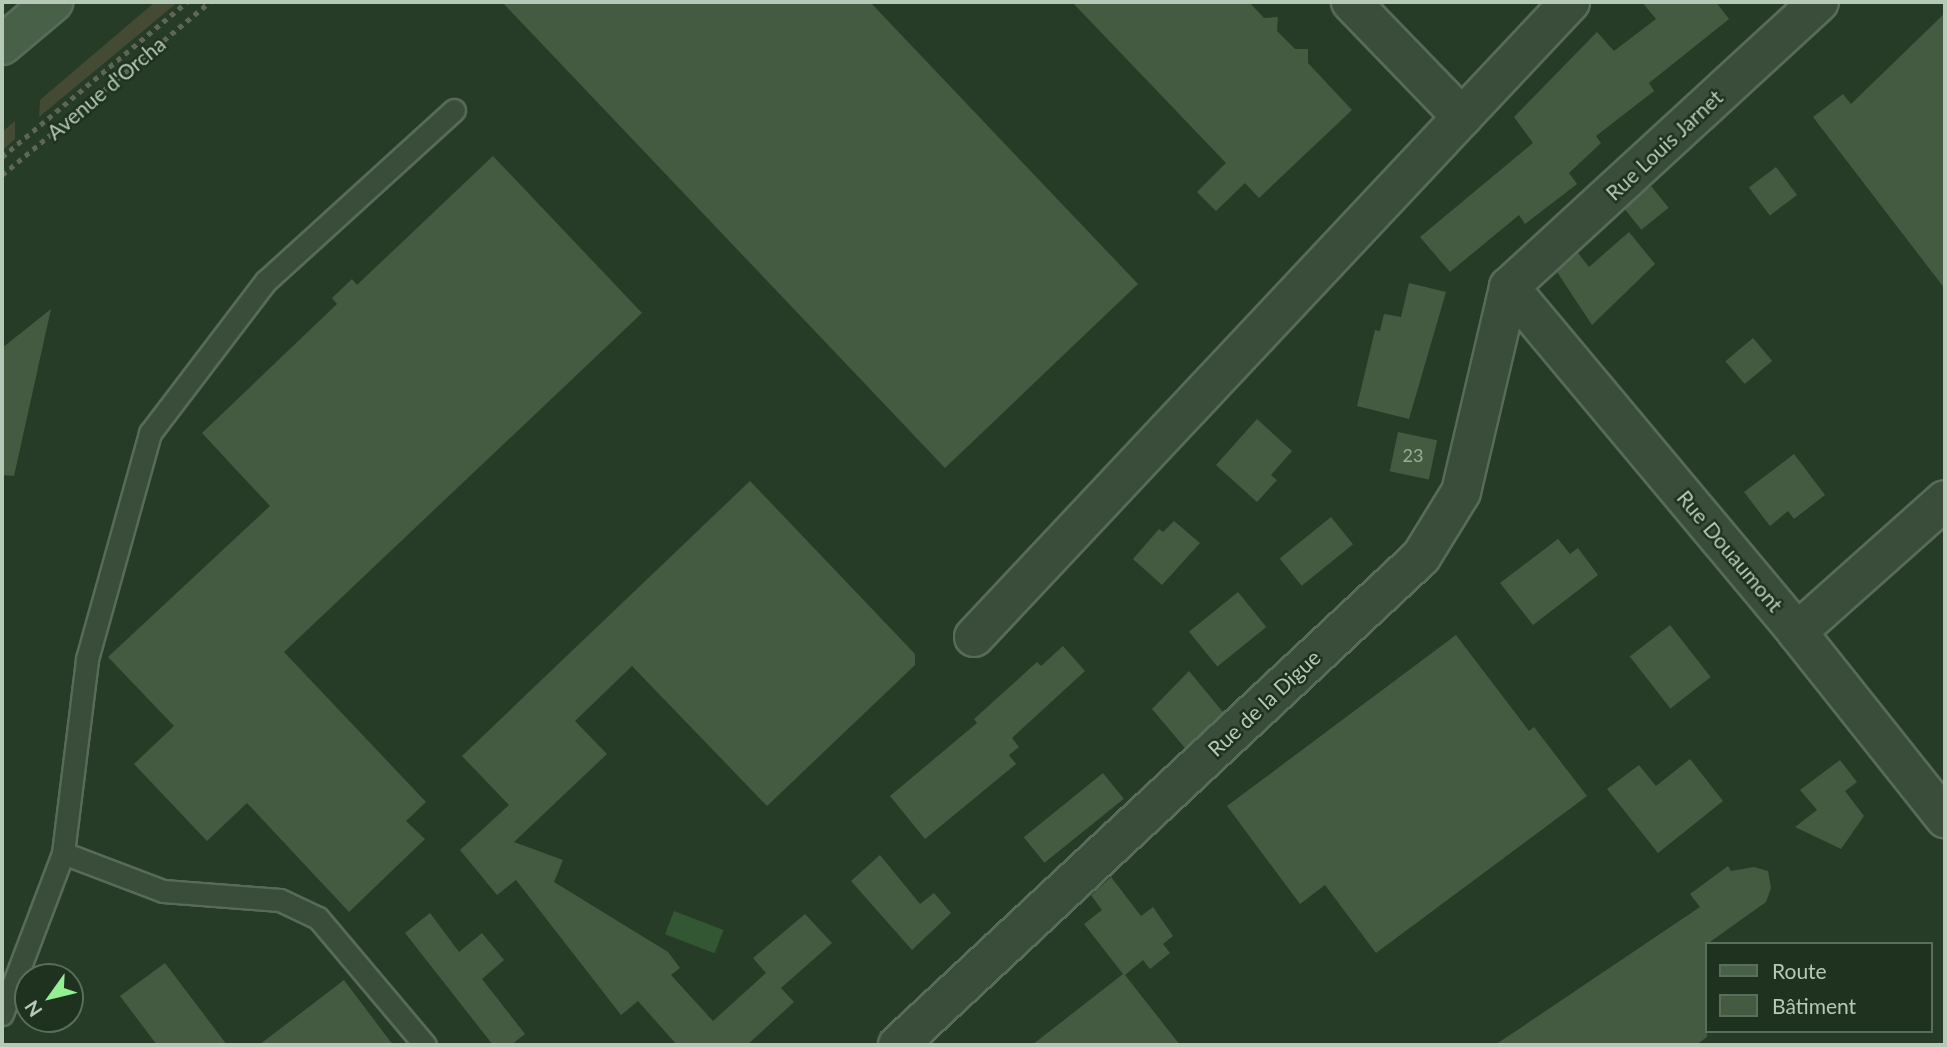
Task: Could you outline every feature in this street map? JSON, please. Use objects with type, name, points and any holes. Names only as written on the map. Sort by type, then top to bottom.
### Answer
[{"type":"main road","points":[[2,45],[53,2]]},
{"type":"street","points":[[1351,2],[1462,117]]},
{"type":"street","points":[[974,637],[1570,2]]},
{"type":"street","name":"Rue Louis Jarnet","points":[[1509,287],[1819,2]]},
{"type":"street","name":"Rue Douaumont","points":[[1509,287],[1797,632],[1945,818]]},
{"type":"street","name":"Rue de la Digue","points":[[898,1045],[1421,557],[1461,492],[1509,287]]},
{"type":"street","points":[[1797,632],[1945,500]]},
{"type":"lane","points":[[2,1014],[63,853],[87,659],[150,432],[266,281],[454,110]]},
{"type":"lane","points":[[63,853],[163,891],[280,900],[318,918],[425,1045]]},
{"type":"path","points":[[2,157],[187,2]]},
{"type":"path","name":"Avenue d'Orcha","points":[[2,175],[210,2]]},
{"type":"shaded area","points":[[155,2],[178,2],[39,117],[40,100]]},
{"type":"shaded area","points":[[15,121],[15,139],[2,151],[2,132]]},
{"type":"shaded area","points":[[674,911],[723,930],[715,953],[665,934]]},
{"type":"building","points":[[502,2],[870,2],[1138,284],[945,468]]},
{"type":"building","points":[[1072,2],[1249,2],[1264,18],[1278,17],[1277,31],[1295,49],[1308,49],[1308,63],[1352,110],[1259,198],[1245,183],[1216,211],[1197,192],[1226,163]]},
{"type":"building","points":[[1642,2],[1716,2],[1729,19],[1649,83],[1654,91],[1596,136],[1601,143],[1569,173],[1577,184],[1525,224],[1519,215],[1450,272],[1420,237],[1533,143],[1514,117],[1597,32],[1614,51],[1656,19]]},
{"type":"building","points":[[1945,13],[1945,289],[1813,117],[1843,94],[1851,104]]},
{"type":"building","points":[[493,156],[642,313],[284,652],[426,802],[406,821],[425,839],[349,912],[247,803],[207,841],[134,764],[174,726],[108,657],[270,506],[202,433],[337,304],[332,298],[352,279],[357,285]]},
{"type":"building","points":[[1776,167],[1797,195],[1770,215],[1749,187]]},
{"type":"building","points":[[1651,186],[1669,208],[1641,230],[1624,208]]},
{"type":"building","points":[[1629,232],[1655,264],[1592,325],[1557,272],[1578,253],[1589,267]]},
{"type":"building","points":[[1409,283],[1446,292],[1409,419],[1357,406],[1375,330],[1380,331],[1384,314],[1401,317]]},
{"type":"building","points":[[51,309],[14,476],[2,475],[2,348]]},
{"type":"building","points":[[1753,338],[1772,361],[1745,384],[1725,361]]},
{"type":"building","points":[[1257,419],[1292,451],[1271,475],[1277,480],[1257,502],[1216,465]]},
{"type":"building","points":[[1398,432],[1437,440],[1429,479],[1390,471]]},
{"type":"building","points":[[1794,454],[1825,495],[1794,519],[1788,511],[1770,526],[1744,492]]},
{"type":"building","points":[[750,481],[915,654],[915,665],[767,806],[632,666],[575,721],[607,754],[514,842],[563,860],[554,882],[668,952],[680,968],[671,975],[713,1021],[766,973],[753,958],[805,914],[832,943],[781,988],[794,1002],[747,1045],[677,1045],[638,1001],[621,1015],[516,880],[497,895],[460,850],[509,805],[462,756]]},
{"type":"building","points":[[1331,517],[1353,544],[1302,586],[1280,559]]},
{"type":"building","points":[[1174,521],[1200,543],[1162,585],[1133,559],[1159,529],[1163,532]]},
{"type":"building","points":[[1558,539],[1570,554],[1578,548],[1598,575],[1533,625],[1500,583]]},
{"type":"building","points":[[1238,592],[1266,627],[1217,667],[1189,632]]},
{"type":"building","points":[[1670,625],[1711,677],[1670,708],[1630,656]]},
{"type":"building","points":[[1456,635],[1529,731],[1534,727],[1587,796],[1376,953],[1325,885],[1300,904],[1227,806]]},
{"type":"building","points":[[1063,646],[1085,671],[1012,738],[1019,747],[1009,755],[1016,764],[925,839],[890,796],[977,723],[974,719],[1037,662],[1041,666]]},
{"type":"building","points":[[1189,671],[1223,712],[1185,748],[1152,709]]},
{"type":"building","points":[[1690,759],[1723,801],[1658,853],[1607,789],[1639,765],[1656,786]]},
{"type":"building","points":[[1840,760],[1857,782],[1845,791],[1864,816],[1841,849],[1795,827],[1817,810],[1800,790]]},
{"type":"building","points":[[1103,773],[1124,799],[1044,863],[1024,837]]},
{"type":"building","points":[[880,855],[920,904],[934,893],[951,913],[912,950],[851,881]]},
{"type":"building","points":[[1728,866],[1731,871],[1754,867],[1768,871],[1771,888],[1766,902],[1710,942],[1706,942],[1707,1037],[1696,1045],[1495,1045],[1700,907],[1690,894]]},
{"type":"building","points":[[1111,877],[1141,916],[1153,907],[1173,936],[1163,944],[1170,953],[1150,969],[1143,960],[1125,975],[1180,1045],[1032,1045],[1123,974],[1084,924],[1102,910],[1091,895]]},
{"type":"building","points":[[430,913],[459,952],[482,933],[504,960],[482,979],[525,1034],[511,1045],[493,1045],[405,933]]},
{"type":"building","points":[[165,963],[227,1045],[157,1045],[120,996]]},
{"type":"building","points":[[344,980],[393,1045],[259,1045]]}]
